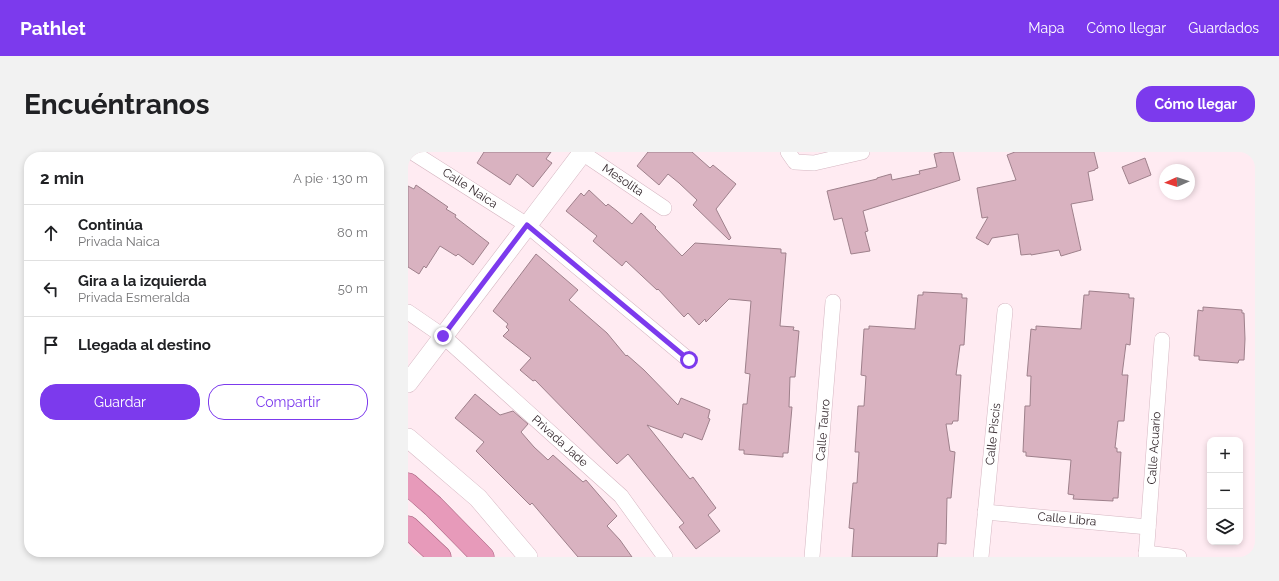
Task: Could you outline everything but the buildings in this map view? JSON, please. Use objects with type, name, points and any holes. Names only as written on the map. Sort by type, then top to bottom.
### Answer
[{"type":"highway","points":[[408,484],[433,506],[483,557]]},
{"type":"highway","points":[[408,526],[440,557]]},
{"type":"street","name":"Calle Naica","points":[[412,152],[527,225],[689,360]]},
{"type":"street","points":[[408,383],[582,152]]},
{"type":"street","name":"Mesolita","points":[[582,152],[664,208]]},
{"type":"street","points":[[791,157],[814,163],[862,152]]},
{"type":"street","name":"Calle Tauro","points":[[812,557],[833,302]]},
{"type":"street","name":"Calle Piscis","points":[[981,557],[1005,311]]},
{"type":"street","name":"Privada Jade","points":[[408,312],[443,336],[621,496],[666,557]]},
{"type":"street","name":"Calle Acuario","points":[[1146,555],[1162,340]]},
{"type":"street","points":[[408,438],[478,498],[528,557]]},
{"type":"street","name":"Calle Libra","points":[[985,512],[1148,527]]},
{"type":"street","points":[[1146,555],[1179,557]]},
{"type":"route","points":[[443,336],[527,225],[689,360]]}]
